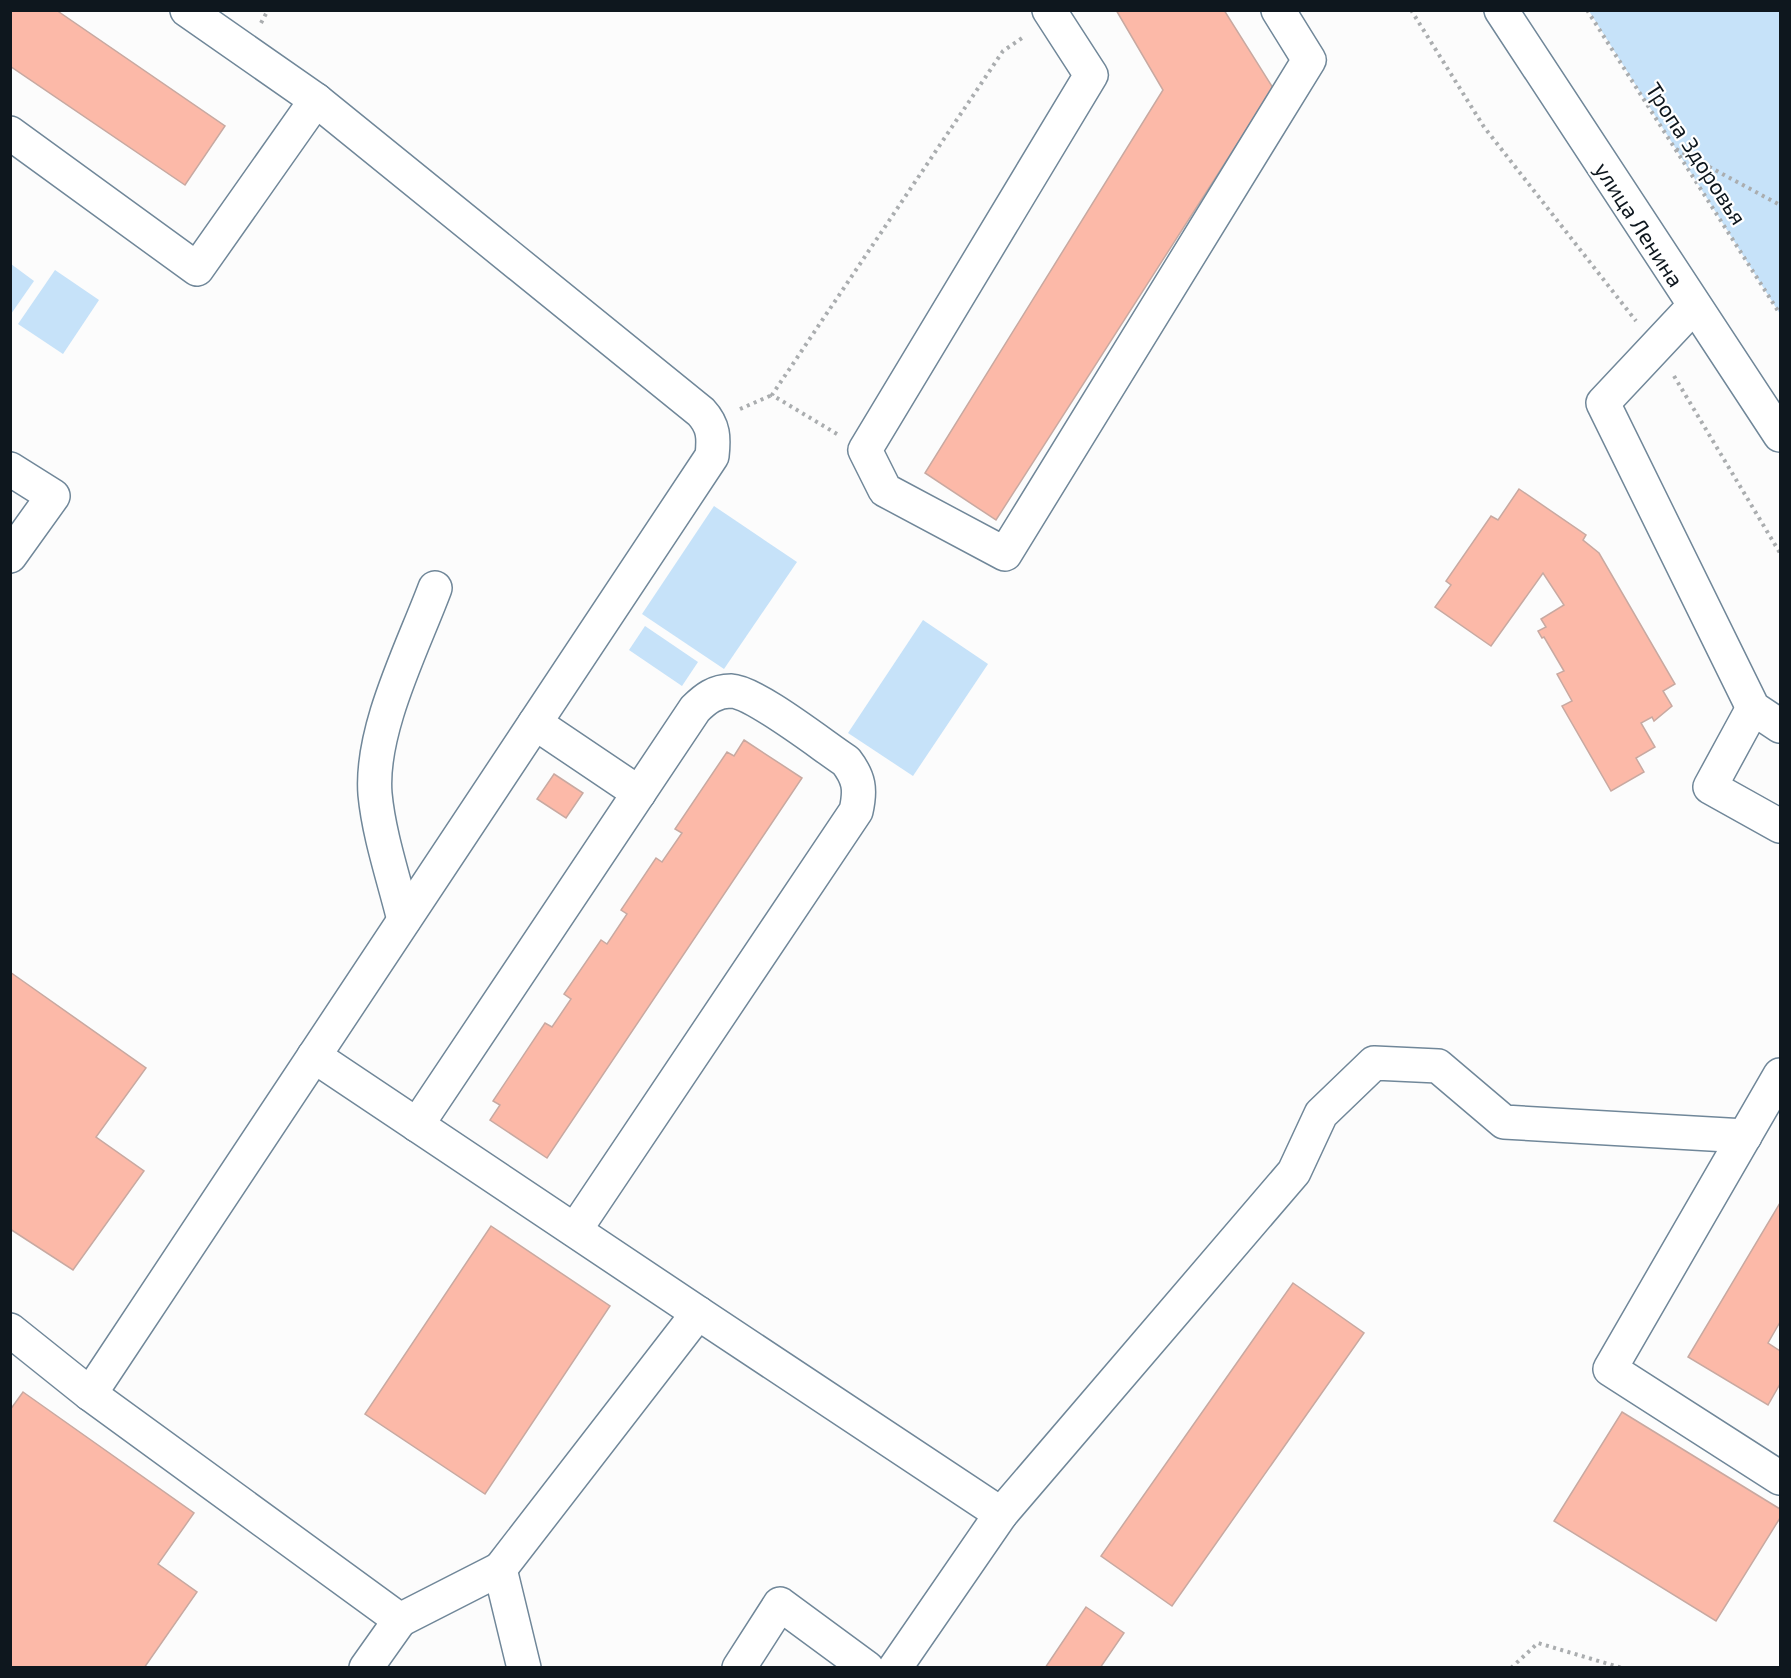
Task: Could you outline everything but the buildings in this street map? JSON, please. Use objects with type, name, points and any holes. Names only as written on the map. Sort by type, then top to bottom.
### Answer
[{"type":"street","points":[[90,1394],[712,456],[714,438],[710,422],[316,100],[187,10]]},
{"type":"street","points":[[1051,14],[1091,75],[865,450],[885,490],[1005,554],[1309,60],[1278,10]]},
{"type":"street","name":"улица Ленина","points":[[1501,10],[1780,435]]},
{"type":"street","points":[[10,134],[197,269],[316,100]]},
{"type":"street","points":[[1694,306],[1603,403],[1753,708],[1780,726]]},
{"type":"street","points":[[10,469],[53,496],[10,556]]},
{"type":"street","points":[[404,920],[383,837],[375,793],[381,732],[435,588]]},
{"type":"street","points":[[417,1125],[695,709],[708,696],[731,691],[751,698],[846,761],[856,775],[861,793],[856,811],[575,1230]]},
{"type":"street","points":[[1753,708],[1710,787],[1780,826]]},
{"type":"street","points":[[535,723],[639,793]]},
{"type":"street","points":[[314,1056],[1000,1514]]},
{"type":"street","points":[[895,1668],[1000,1514],[1294,1172],[1321,1114],[1374,1063],[1438,1066],[1504,1122],[1745,1136]]},
{"type":"street","points":[[1780,1075],[1611,1369],[1780,1478]]},
{"type":"street","points":[[366,1668],[400,1620],[500,1569],[698,1313]]},
{"type":"street","points":[[10,1330],[90,1394],[400,1620]]},
{"type":"street","points":[[500,1569],[524,1668]]},
{"type":"street","points":[[739,1668],[780,1604],[867,1668]]},
{"type":"path","points":[[1411,10],[1484,127],[1656,346],[1780,553]]},
{"type":"path","name":"Тропа Здоровья","points":[[1587,10],[1780,314]]},
{"type":"path","points":[[865,450],[772,395],[1003,51],[1051,14]]},
{"type":"path","points":[[1675,149],[1780,206]]},
{"type":"path","points":[[1511,1668],[1538,1643],[1622,1668]]},
{"type":"shaded area","points":[[1589,11],[1780,11],[1780,314]]},
{"type":"shaded area","points":[[11,264],[34,281],[11,314]]},
{"type":"shaded area","points":[[55,270],[99,300],[63,354],[18,324]]},
{"type":"shaded area","points":[[714,506],[797,562],[724,669],[642,614]]},
{"type":"shaded area","points":[[923,620],[988,664],[913,776],[848,733]]},
{"type":"shaded area","points":[[645,626],[698,662],[682,686],[629,650]]}]
